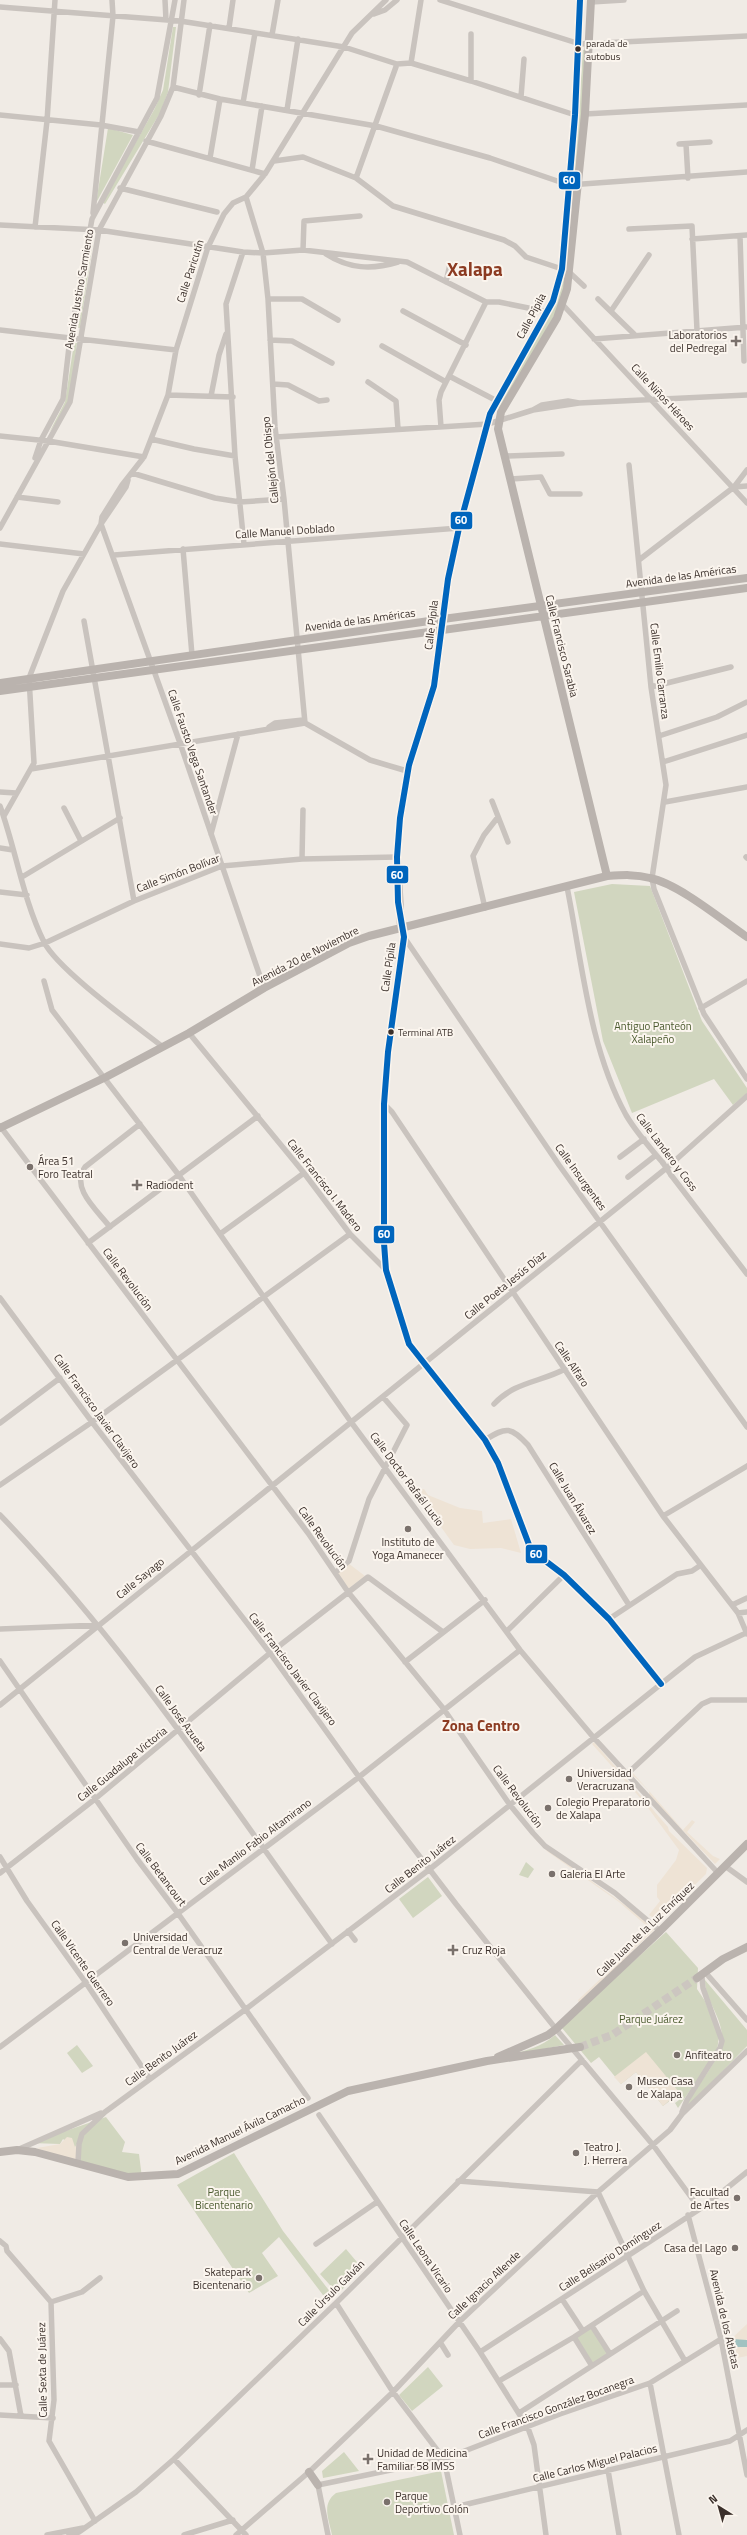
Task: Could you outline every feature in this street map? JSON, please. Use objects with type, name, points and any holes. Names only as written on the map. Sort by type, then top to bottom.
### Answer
[{"type":"main road","name":"Calle Pípila","points":[[498,420],[501,412],[563,305],[566,271],[569,185],[580,44],[578,1]]},
{"type":"main road","name":"Calle Pípila","points":[[401,928],[397,857],[400,818],[408,772],[434,686],[448,579],[459,528],[488,424],[497,401],[548,312],[566,271],[579,185],[590,45],[590,1]]},
{"type":"main road","name":"Calle Francisco Sarabia","points":[[498,420],[498,429],[542,615],[607,876]]},
{"type":"main road","name":"Avenida de las Américas","points":[[152,665],[192,655],[747,578]]},
{"type":"main road","name":"Avenida de las Américas","points":[[0,683],[28,682],[152,665],[298,649],[542,615],[642,604],[747,588]]},
{"type":"main road","name":"Avenida de las Américas","points":[[0,691],[28,682]]},
{"type":"main road","name":"Avenida 20 de Noviembre","points":[[0,1128],[106,1077],[163,1047],[264,988],[349,944],[401,928],[607,876],[637,875],[652,878],[673,887],[747,937]]},
{"type":"main road","name":"Calle Juan de la Luz Enríquez","points":[[556,2029],[660,1931],[747,1844]]},
{"type":"main road","points":[[701,1976],[723,1959],[747,1947]]},
{"type":"main road","name":"Avenida Manuel Ávila Camacho","points":[[487,2061],[548,2035],[556,2029]]},
{"type":"main road","name":"Avenida Manuel Ávila Camacho","points":[[0,2152],[17,2150],[35,2152],[128,2177],[178,2174],[348,2091],[487,2061],[577,2048]]},
{"type":"main road","points":[[309,2472],[318,2485]]},
{"type":"street","points":[[35,227],[47,121],[56,12],[55,0]]},
{"type":"street","points":[[92,219],[113,16],[112,0]]},
{"type":"street","points":[[165,0],[169,20]]},
{"type":"street","name":"Avenida Justino Sarmiento","points":[[31,469],[41,440],[63,399],[70,338],[92,219],[139,132],[161,86],[169,20],[175,0]]},
{"type":"street","name":"Avenida Justino Sarmiento","points":[[0,528],[31,469],[70,402],[99,230],[120,188],[161,116],[173,88],[180,21],[184,0]]},
{"type":"street","points":[[229,28],[233,0]]},
{"type":"street","points":[[272,35],[278,0]]},
{"type":"street","name":"Calle Paricutín","points":[[28,682],[63,591],[101,524],[102,517],[122,485],[128,480],[144,457],[168,395],[176,350],[208,247],[224,214],[233,203],[246,197],[265,174],[352,33],[386,0]]},
{"type":"street","name":"Calle Paricutín","points":[[372,15],[385,10],[397,0]]},
{"type":"street","points":[[410,63],[421,0]]},
{"type":"street","points":[[440,0],[580,44],[590,45],[747,36]]},
{"type":"street","points":[[590,1],[624,0]]},
{"type":"street","points":[[0,7],[180,21],[344,47],[398,64],[410,63],[471,80],[575,115]]},
{"type":"street","points":[[199,95],[210,25]]},
{"type":"street","points":[[243,103],[255,33]]},
{"type":"street","points":[[471,34],[471,80]]},
{"type":"street","points":[[287,110],[298,39]]},
{"type":"street","points":[[521,97],[524,59]]},
{"type":"street","points":[[356,178],[398,64]]},
{"type":"street","points":[[173,88],[220,99],[303,112],[376,126],[490,158],[569,185],[688,178],[747,172]]},
{"type":"street","points":[[210,158],[220,99]]},
{"type":"street","points":[[252,170],[262,106]]},
{"type":"street","points":[[585,114],[747,106]]},
{"type":"street","points":[[0,115],[47,121],[101,125],[139,132]]},
{"type":"street","points":[[146,141],[265,174]]},
{"type":"street","points":[[688,178],[683,144],[710,142]]},
{"type":"street","points":[[274,161],[304,157],[356,178],[394,206],[504,240],[515,246],[526,258],[566,271],[584,286]]},
{"type":"street","points":[[120,188],[217,212]]},
{"type":"street","name":"Callejón del Obispo","points":[[246,197],[263,253],[268,300],[276,437],[284,499],[304,721]]},
{"type":"street","points":[[303,250],[304,221],[360,216]]},
{"type":"street","points":[[0,225],[99,230],[243,252],[263,253],[303,250],[326,254],[335,253],[400,261],[416,266],[486,302],[499,302],[548,312]]},
{"type":"street","points":[[628,228],[692,226],[696,330]]},
{"type":"street","points":[[692,239],[747,235]]},
{"type":"street","points":[[740,236],[745,327],[744,361]]},
{"type":"street","points":[[243,252],[226,304],[233,397],[235,456],[244,544]]},
{"type":"street","points":[[326,254],[335,260],[370,268],[400,261]]},
{"type":"street","points":[[611,311],[648,255]]},
{"type":"street","points":[[446,282],[450,264]]},
{"type":"street","points":[[268,300],[302,299],[338,320]]},
{"type":"street","points":[[598,299],[634,334]]},
{"type":"street","points":[[440,427],[439,400],[446,382],[466,345],[486,302]]},
{"type":"street","name":"Calle Niños Héroes","points":[[563,305],[747,502]]},
{"type":"street","points":[[403,311],[466,345]]},
{"type":"street","points":[[594,339],[634,334],[745,327]]},
{"type":"street","points":[[0,330],[176,350]]},
{"type":"street","points":[[211,396],[218,355],[227,332]]},
{"type":"street","points":[[270,340],[292,340],[332,363]]},
{"type":"street","points":[[382,346],[446,382]]},
{"type":"street","points":[[449,376],[497,401]]},
{"type":"street","points":[[368,382],[396,401],[398,429]]},
{"type":"street","points":[[273,384],[288,385],[318,401],[327,400]]},
{"type":"street","points":[[168,395],[233,397]]},
{"type":"street","points":[[276,437],[488,424],[533,410],[579,403],[653,401],[747,395]]},
{"type":"street","points":[[0,436],[48,441],[144,457]]},
{"type":"street","points":[[151,438],[235,456]]},
{"type":"street","points":[[505,456],[562,454]]},
{"type":"street","name":"Calle Emilio Carranza","points":[[629,466],[651,687],[666,784],[665,802],[652,878]]},
{"type":"street","points":[[639,560],[734,487],[747,470]]},
{"type":"street","points":[[132,473],[215,498],[240,502],[284,499]]},
{"type":"street","points":[[511,479],[541,477],[550,494],[580,494]]},
{"type":"street","points":[[734,487],[747,486]]},
{"type":"street","points":[[16,497],[58,502]]},
{"type":"street","name":"Calle Fausto Vega Santander","points":[[101,524],[114,555],[264,988]]},
{"type":"street","name":"Calle Manuel Doblado","points":[[114,555],[183,548],[459,528]]},
{"type":"street","points":[[0,544],[84,554]]},
{"type":"street","points":[[183,548],[192,655]]},
{"type":"street","points":[[84,621],[109,754],[134,901]]},
{"type":"street","points":[[651,687],[731,667]]},
{"type":"street","points":[[4,816],[34,763],[28,682]]},
{"type":"street","points":[[659,736],[717,717],[747,702]]},
{"type":"street","points":[[31,769],[109,754],[238,734],[304,721],[370,760],[408,772]]},
{"type":"street","points":[[211,834],[238,734]]},
{"type":"street","points":[[663,762],[747,735]]},
{"type":"street","points":[[665,802],[747,787]]},
{"type":"street","points":[[0,792],[16,793]]},
{"type":"street","points":[[492,801],[508,842]]},
{"type":"street","points":[[0,806],[27,895],[45,943],[73,974],[163,1047]]},
{"type":"street","points":[[64,808],[81,841]]},
{"type":"street","points":[[302,859],[303,810]]},
{"type":"street","points":[[485,908],[473,856],[484,835],[498,817]]},
{"type":"street","points":[[22,877],[120,818]]},
{"type":"street","points":[[0,848],[13,850]]},
{"type":"street","name":"Calle Simón Bolívar","points":[[0,944],[29,948],[45,943],[134,901],[222,866],[302,859],[397,857]]},
{"type":"street","points":[[652,878],[654,889],[701,1008],[747,1078]]},
{"type":"street","name":"Calle Landero y Coss","points":[[567,887],[598,1044],[611,1082],[626,1114],[747,1274]]},
{"type":"street","points":[[0,892],[27,895]]},
{"type":"street","name":"Calle Pípila","points":[[386,1270],[384,1243],[384,1104],[388,1052],[404,937],[401,928]]},
{"type":"street","name":"Calle Insurgentes","points":[[404,937],[600,1220],[747,1426]]},
{"type":"street","name":"Calle Doctor Rafaél Lucio","points":[[44,981],[52,1010],[106,1077],[178,1174],[351,1422],[457,1561],[520,1650],[594,1738],[718,1873]]},
{"type":"street","points":[[701,1008],[747,981]]},
{"type":"street","name":"Calle Francisco I. Madero","points":[[189,1033],[304,1173],[350,1234],[386,1270],[409,1344],[423,1364],[485,1440],[498,1463],[531,1550],[564,1574],[609,1619],[661,1684]]},
{"type":"street","name":"Calle Poeta Jesús Díaz","points":[[272,1486],[600,1220],[670,1166],[747,1096]]},
{"type":"street","name":"Calle Alfaro","points":[[384,1104],[392,1112],[663,1516],[738,1613],[747,1633]]},
{"type":"street","points":[[88,1243],[178,1174],[258,1116]]},
{"type":"street","points":[[110,1227],[80,1186],[80,1174],[85,1168],[140,1124]]},
{"type":"street","name":"Calle Revolución","points":[[0,1128],[272,1486],[336,1572],[348,1592],[443,1708],[510,1805],[545,1846],[614,1893],[660,1931]]},
{"type":"street","points":[[620,1157],[644,1139]]},
{"type":"street","points":[[628,1177],[656,1155]]},
{"type":"street","points":[[220,1234],[304,1173]]},
{"type":"street","points":[[0,1485],[92,1422],[350,1234]]},
{"type":"street","name":"Calle Francisco Javier Clavijero","points":[[0,1298],[189,1551],[270,1654],[359,1777],[556,2029],[577,2048],[582,2060],[653,2144],[699,2208]]},
{"type":"street","points":[[494,1404],[520,1384],[548,1378],[565,1369]]},
{"type":"street","points":[[0,1423],[60,1378]]},
{"type":"street","points":[[336,1572],[348,1561],[352,1553],[369,1499],[407,1425],[383,1397]]},
{"type":"street","name":"Calle Juan Álvarez","points":[[485,1440],[497,1432],[508,1429],[516,1432],[528,1445],[629,1605]]},
{"type":"street","points":[[663,1516],[747,1466]]},
{"type":"street","name":"Calle Sayago","points":[[0,1705],[189,1551],[272,1486]]},
{"type":"street","name":"Calle José Azueta","points":[[0,1514],[99,1625],[178,1730],[332,1944]]},
{"type":"street","points":[[609,1619],[677,1574],[692,1571],[701,1565]]},
{"type":"street","points":[[507,1631],[564,1574]]},
{"type":"street","name":"Calle Guadalupe Victoria","points":[[0,1873],[95,1799],[270,1654],[368,1576],[442,1632]]},
{"type":"street","points":[[732,1605],[747,1598]]},
{"type":"street","points":[[405,1662],[485,1600]]},
{"type":"street","points":[[738,1613],[747,1612]]},
{"type":"street","points":[[0,1629],[99,1625]]},
{"type":"street","name":"Calle Benito Juárez","points":[[78,2163],[78,2149],[82,2134],[105,2112],[246,2009],[430,1869],[695,1657],[747,1633]]},
{"type":"street","name":"Calle Manlio Fabio Altamirano","points":[[0,2047],[86,1983],[177,1912],[359,1777],[443,1708],[520,1650]]},
{"type":"street","name":"Calle Betancourt","points":[[0,1661],[137,1859],[177,1912],[308,2098]]},
{"type":"street","points":[[627,1774],[702,1704],[711,1700],[747,1700]]},
{"type":"street","name":"Calle Vicente Guerrero","points":[[0,1857],[27,1901],[86,1983],[150,2079]]},
{"type":"street","points":[[725,1866],[747,1882]]},
{"type":"street","points":[[348,1931],[355,1940]]},
{"type":"street","points":[[701,1976],[747,2020]]},
{"type":"street","points":[[682,2114],[687,2100],[720,2048],[722,2041],[703,1988],[701,1976]]},
{"type":"street","name":"Calle Ignacio Allende","points":[[236,2535],[309,2472],[393,2392],[459,2322],[598,2192],[670,2130],[682,2114],[747,2051]]},
{"type":"street","name":"Calle Úrsulo Galván","points":[[69,2535],[80,2531],[136,2492],[174,2459],[336,2303],[401,2237],[582,2060]]},
{"type":"street","name":"Calle Benito Juárez","points":[[17,2150],[105,2112]]},
{"type":"street","name":"Calle Leona Vicario","points":[[319,2115],[480,2352],[528,2428],[534,2445],[538,2487],[546,2535]]},
{"type":"street","name":"Calle Belisario Domínguez","points":[[480,2352],[627,2257],[699,2208],[747,2172]]},
{"type":"street","points":[[458,2181],[598,2192],[644,2291],[685,2361]]},
{"type":"street","points":[[316,2244],[377,2202]]},
{"type":"street","name":"Avenida de los Atletas","points":[[688,2215],[721,2339],[747,2475]]},
{"type":"street","points":[[0,2241],[6,2246],[7,2251],[51,2302],[82,2292],[100,2278]]},
{"type":"street","points":[[499,2381],[583,2332],[644,2291]]},
{"type":"street","points":[[562,2299],[583,2332]]},
{"type":"street","name":"Calle Sexta de Juárez","points":[[51,2302],[53,2418],[49,2441],[95,2521]]},
{"type":"street","points":[[336,2303],[393,2392],[444,2459],[460,2535]]},
{"type":"street","points":[[519,2413],[677,2311]]},
{"type":"street","points":[[592,2326],[610,2354]]},
{"type":"street","points":[[574,2337],[592,2366]]},
{"type":"street","points":[[0,2339],[9,2351],[21,2416]]},
{"type":"street","name":"Calle Francisco González Bocanegra","points":[[318,2485],[444,2459],[528,2428],[560,2414],[650,2383],[721,2339]]},
{"type":"street","points":[[440,2342],[448,2355]]},
{"type":"street","points":[[650,2383],[665,2455],[679,2535]]},
{"type":"street","points":[[0,2384],[16,2385]]},
{"type":"street","points":[[0,2415],[53,2418]]},
{"type":"street","name":"Calle Carlos Miguel Palacios","points":[[455,2506],[730,2440],[747,2430]]},
{"type":"street","points":[[174,2459],[246,2535]]},
{"type":"street","points":[[608,2470],[619,2535]]},
{"type":"street","points":[[318,2485],[328,2535]]},
{"type":"street","points":[[184,2535],[233,2520]]},
{"type":"street","name":"Calle Úrsulo Galván","points":[[47,2535],[80,2531]]},
{"type":"green space","points":[[173,27],[176,27],[168,92],[160,113],[105,204],[102,202],[154,110],[163,90]]},
{"type":"green space","points":[[583,50],[587,50],[578,172],[574,172]]},
{"type":"green space","points":[[108,128],[133,135],[96,203]]},
{"type":"green space","points":[[572,193],[576,194],[568,269],[560,305],[501,409],[497,407],[556,303]]},
{"type":"green space","points":[[90,236],[94,236],[80,328],[76,327]]},
{"type":"green space","points":[[74,343],[77,343],[69,403],[49,433],[65,402]]},
{"type":"green space","name":"Antiguo Panteón Xalapeño","points":[[612,884],[650,886],[702,1021],[747,1088],[747,1093],[733,1105],[714,1079],[632,1113],[603,1041],[574,892]]},
{"type":"green space","points":[[526,1862],[534,1869],[528,1878],[519,1875]]},
{"type":"green space","points":[[428,1877],[442,1896],[413,1918],[399,1899]]},
{"type":"green space","name":"Parque Juárez","points":[[666,1932],[698,1968],[697,1989],[705,2001],[719,2036],[717,2051],[678,2108],[675,2103],[679,2100],[676,2096],[663,2106],[636,2072],[621,2084],[599,2057],[591,2063],[562,2028],[568,2020]]},
{"type":"green space","points":[[705,1980],[747,2030],[747,2046],[685,2110],[694,2092],[718,2054],[721,2045],[721,2028],[708,1994]]},
{"type":"green space","points":[[555,2035],[564,2045],[507,2056],[539,2046]]},
{"type":"green space","points":[[77,2045],[93,2066],[82,2073],[67,2053]]},
{"type":"green space","points":[[106,2117],[125,2142],[122,2152],[139,2154],[142,2178],[78,2163],[80,2139],[75,2148],[63,2139],[60,2144],[31,2143]]},
{"type":"green space","name":"Parque Bicentenario","points":[[234,2153],[283,2231],[331,2293],[326,2299],[279,2237],[262,2253],[278,2276],[249,2293],[177,2185]]},
{"type":"green space","points":[[346,2249],[362,2268],[338,2294],[320,2274]]},
{"type":"green space","points":[[592,2327],[609,2354],[593,2365],[575,2337]]},
{"type":"green space","points":[[428,2367],[443,2386],[412,2411],[399,2395]]},
{"type":"green space","points":[[344,2452],[359,2471],[323,2478],[322,2471]]},
{"type":"green space","name":"Parque Deportivo Colón","points":[[441,2471],[454,2535],[332,2535],[327,2507],[331,2497],[336,2493]]},
{"type":"shaded area","points":[[424,1489],[428,1495],[460,1508],[482,1511],[483,1523],[511,1519],[521,1553],[501,1548],[470,1549],[454,1545],[415,1491]]},
{"type":"shaded area","points":[[348,1563],[365,1576],[348,1589],[337,1572]]},
{"type":"shaded area","points":[[594,1742],[668,1827],[669,1831],[707,1868],[706,1874],[661,1918],[654,1918],[649,1915],[660,1901],[657,1897],[657,1885],[676,1860],[679,1850],[643,1801],[592,1744]]},
{"type":"shaded area","points":[[632,1772],[650,1792],[683,1830],[692,1820],[695,1822],[687,1832],[713,1856],[720,1859],[715,1864],[649,1795],[649,1791],[636,1778],[630,1775]]},
{"type":"shaded area","points":[[532,1836],[548,1850],[632,1910],[655,1929],[631,1952],[629,1957],[579,2003],[578,2000],[613,1967],[649,1928],[619,1902],[548,1852]]},
{"type":"shaded area","points":[[646,2052],[679,2092],[663,2106],[636,2072],[621,2084],[614,2077]]},
{"type":"shaded area","points":[[67,2137],[72,2138],[75,2147],[80,2139],[78,2163],[37,2148],[60,2144]]},
{"type":"shaded area","points":[[747,2324],[747,2339],[744,2341],[729,2341]]},
{"type":"shaded area","points":[[735,2347],[747,2347],[747,2356],[732,2359],[729,2349]]},
{"type":"water","points":[[732,2339],[747,2340],[747,2347],[727,2347],[727,2343]]},
{"type":"tunnel","points":[[580,2047],[612,2035],[697,1978]]},
{"type":"transit line","name":"60","points":[[580,0],[575,115],[562,269],[553,301],[490,414],[459,528],[448,579],[434,686],[409,765],[400,818],[397,857],[398,902],[404,937],[388,1052],[384,1104],[384,1243],[386,1270],[409,1344],[485,1440],[498,1463],[531,1550],[564,1575],[609,1619],[661,1684]]},
{"type":"place","name":"parada de autobus","points":[[578,49]]},
{"type":"place","name":"Laboratorios del Pedregal","points":[[736,341]]},
{"type":"place","name":"Terminal ATB","points":[[391,1032]]},
{"type":"place","name":"Área 51 Foro Teatral","points":[[30,1167]]},
{"type":"place","name":"Radiodent","points":[[137,1185]]},
{"type":"place","name":"Instituto de Yoga Amanecer","points":[[408,1529]]},
{"type":"place","name":"Universidad Veracruzana","points":[[569,1779]]},
{"type":"place","name":"Colegio Preparatorio de Xalapa","points":[[548,1808]]},
{"type":"place","name":"Galeria El Arte","points":[[552,1874]]},
{"type":"place","name":"Universidad Central de Veracruz","points":[[125,1943]]},
{"type":"place","name":"Cruz Roja","points":[[453,1950]]},
{"type":"place","name":"Anfiteatro","points":[[677,2055]]},
{"type":"place","name":"Museo Casa de Xalapa","points":[[629,2087]]},
{"type":"place","name":"Teatro J. J. Herrera","points":[[576,2153]]},
{"type":"place","name":"Facultad de Artes","points":[[737,2198]]},
{"type":"place","name":"Casa del Lago","points":[[735,2248]]},
{"type":"place","name":"Skatepark Bicentenario","points":[[259,2278]]},
{"type":"place","name":"Unidad de Medicina Familiar 58 IMSS","points":[[368,2459]]},
{"type":"place","name":"Parque Deportivo Colón","points":[[387,2502]]},
{"type":"district","name":"Xalapa","points":[[475,268]]},
{"type":"district","name":"Zona Centro","points":[[481,1725]]}]
